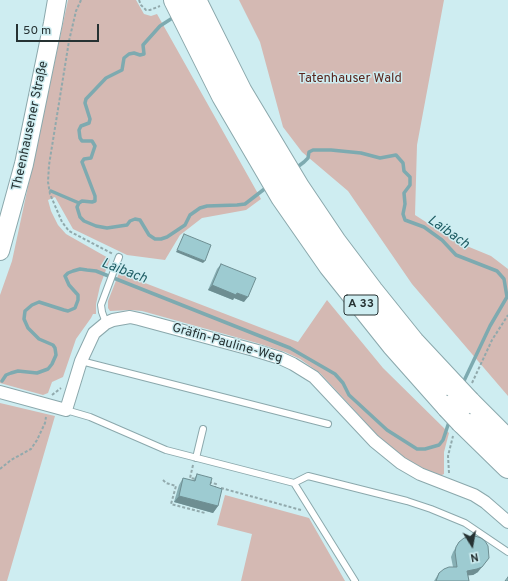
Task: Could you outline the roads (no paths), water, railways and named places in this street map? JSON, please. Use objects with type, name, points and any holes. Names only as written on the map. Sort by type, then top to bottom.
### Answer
[{"type":"highway","name":"A 33","points":[[195,0],[198,27]]},
{"type":"highway","name":"A 33","points":[[170,2],[198,27],[241,92],[270,160],[290,192],[330,266],[393,345],[459,405],[508,442]]},
{"type":"highway","name":"A 33","points":[[459,405],[508,467]]},
{"type":"main road","name":"Theenhausener Straße","points":[[0,251],[24,164],[57,0]]},
{"type":"street","name":"Gräfin-Pauline-Weg","points":[[66,410],[81,361],[94,333],[106,323],[120,318],[130,317],[139,319],[254,350],[280,358],[293,364],[314,377],[374,441],[396,460],[420,474],[485,502],[508,522]]},
{"type":"street","points":[[0,392],[66,410]]},
{"type":"lane","points":[[106,323],[101,305],[119,257]]},
{"type":"lane","points":[[81,361],[328,424]]},
{"type":"lane","points":[[66,410],[90,417],[166,450],[294,483],[308,476],[406,501],[431,509],[465,523],[508,552]]},
{"type":"lane","points":[[196,458],[203,429]]},
{"type":"lane","points":[[294,483],[355,581]]},
{"type":"waterway","name":"Laibach","points":[[174,17],[160,26],[143,45],[144,54],[129,54],[124,58],[122,70],[106,78],[86,99],[85,103],[90,119],[89,123],[81,126],[79,130],[82,141],[92,141],[95,146],[91,158],[84,159],[82,162],[95,196],[95,201],[82,201],[79,203],[77,207],[80,217],[84,221],[96,226],[107,228],[127,225],[130,221],[135,219],[140,220],[149,235],[155,239],[161,239],[167,237],[185,225],[190,215],[200,208],[207,206],[245,204],[267,187]]},
{"type":"waterway","name":"Laibach","points":[[296,168],[308,158],[309,152],[313,150],[361,153],[380,158],[396,155],[403,163],[404,171],[410,177],[410,185],[404,193],[405,204],[403,214],[405,220],[424,227],[442,240],[456,255],[497,271],[504,279],[507,297],[490,326],[463,383]]},
{"type":"waterway","points":[[51,191],[79,203]]},
{"type":"waterway","name":"Laibach","points":[[2,381],[6,375],[11,373],[18,371],[37,373],[48,369],[52,364],[56,355],[55,348],[53,345],[39,339],[28,328],[24,319],[25,311],[32,305],[39,302],[68,311],[75,308],[78,295],[69,285],[65,276],[68,273],[80,269],[96,271],[290,348],[335,374],[343,383],[349,395],[387,430],[417,449],[425,449],[439,445],[443,440],[450,419]]},
{"type":"park label","name":"Tatenhauser Wald","points":[[350,79]]}]
